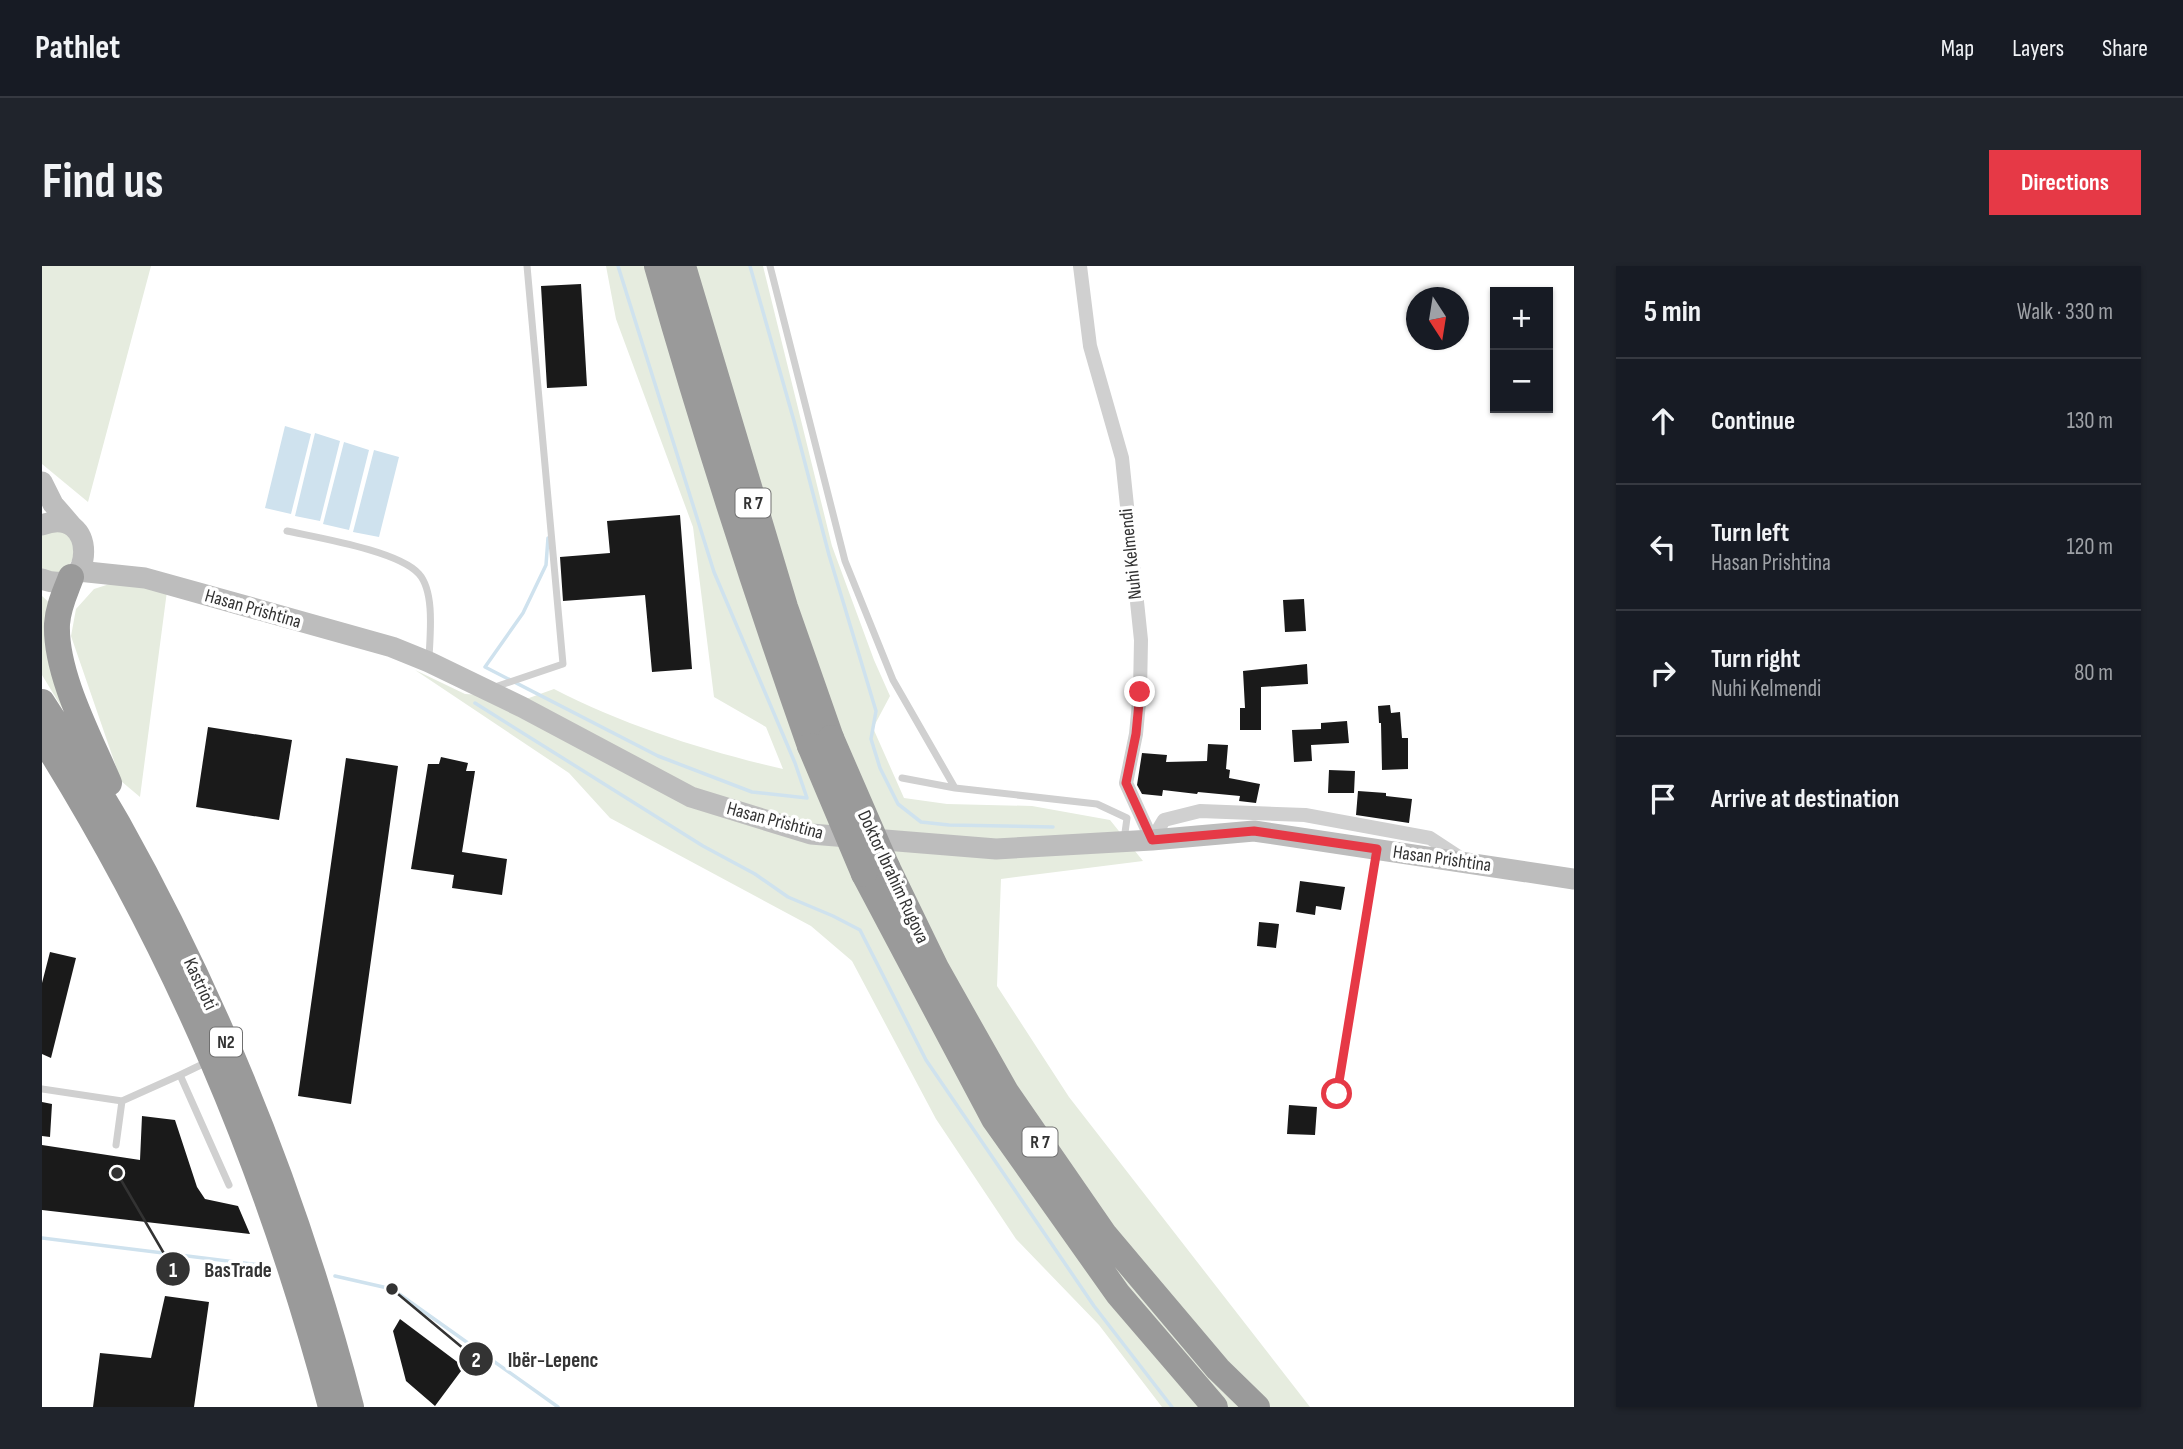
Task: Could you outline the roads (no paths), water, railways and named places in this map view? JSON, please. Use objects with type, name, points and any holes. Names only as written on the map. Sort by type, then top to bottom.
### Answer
[{"type":"highway","name":"Doktor Ibrahim Rugova","points":[[657,266],[706,433],[763,611],[876,870],[994,1119],[1118,1294],[1215,1407]]},
{"type":"highway","name":"Doktor Ibrahim Rugova","points":[[683,266],[785,607],[820,742]]},
{"type":"highway","points":[[75,574],[58,615],[58,641],[62,661],[75,702],[151,885]]},
{"type":"highway","name":"Kastrioti","points":[[42,702],[90,776],[151,885],[214,1012],[262,1128],[301,1236],[351,1407]]},
{"type":"highway","name":"Kastrioti","points":[[42,737],[135,896],[239,1122],[283,1242],[331,1407]]},
{"type":"highway","name":"Doktor Ibrahim Rugova","points":[[876,870],[936,968],[1006,1092],[1104,1234],[1218,1369],[1257,1407]]},
{"type":"main road","points":[[42,482],[53,504],[78,532],[85,548],[83,564],[75,574]]},
{"type":"main road","points":[[42,524],[54,521],[72,526]]},
{"type":"main road","name":"Hasan Prishtina","points":[[85,548],[113,565],[145,578],[392,647],[522,707],[691,797],[811,834],[996,849],[1254,831],[1574,878]]},
{"type":"main road","name":"Hasan Prishtina","points":[[42,579],[54,582],[75,574],[145,578]]},
{"type":"street","name":"Nuhi Kelmendi","points":[[1080,266],[1090,346],[1122,458],[1141,640],[1136,734],[1126,783],[1152,840]]},
{"type":"street","points":[[1152,840],[1164,820],[1200,811],[1305,816],[1430,838],[1467,863]]},
{"type":"lane","points":[[485,690],[563,664],[527,266]]},
{"type":"lane","points":[[770,266],[845,561],[893,680],[955,788]]},
{"type":"lane","points":[[288,531],[386,556],[420,575],[428,595],[429,662]]},
{"type":"lane","points":[[902,778],[955,788],[1097,804],[1127,818],[1124,842]]},
{"type":"lane","points":[[1337,1094],[1377,849]]},
{"type":"lane","points":[[42,1089],[122,1101],[212,1060]]},
{"type":"lane","points":[[180,1074],[229,1185]]},
{"type":"lane","points":[[116,1145],[122,1101]]},
{"type":"water","points":[[285,426],[311,434],[291,514],[265,508]]},
{"type":"water","points":[[315,433],[340,441],[320,521],[295,516]]},
{"type":"water","points":[[344,442],[369,450],[349,530],[323,524]]},
{"type":"water","points":[[374,450],[399,457],[379,537],[353,532]]},
{"type":"waterway","points":[[548,538],[546,565],[523,613],[485,667],[658,756],[752,792],[807,798],[795,763],[714,572],[618,266]]},
{"type":"waterway","points":[[750,266],[829,555],[876,711],[871,739],[880,768],[898,804],[921,822],[1053,827]]},
{"type":"waterway","points":[[475,703],[703,846],[755,874],[788,897],[860,930],[926,1060],[1094,1306],[1172,1407]]},
{"type":"waterway","points":[[42,1238],[269,1266]]},
{"type":"waterway","points":[[335,1276],[392,1289],[558,1407]]},
{"type":"place","name":"BasTrade","points":[[117,1173]]},
{"type":"place","name":"Ibër-Lepenc","points":[[392,1289]]}]
